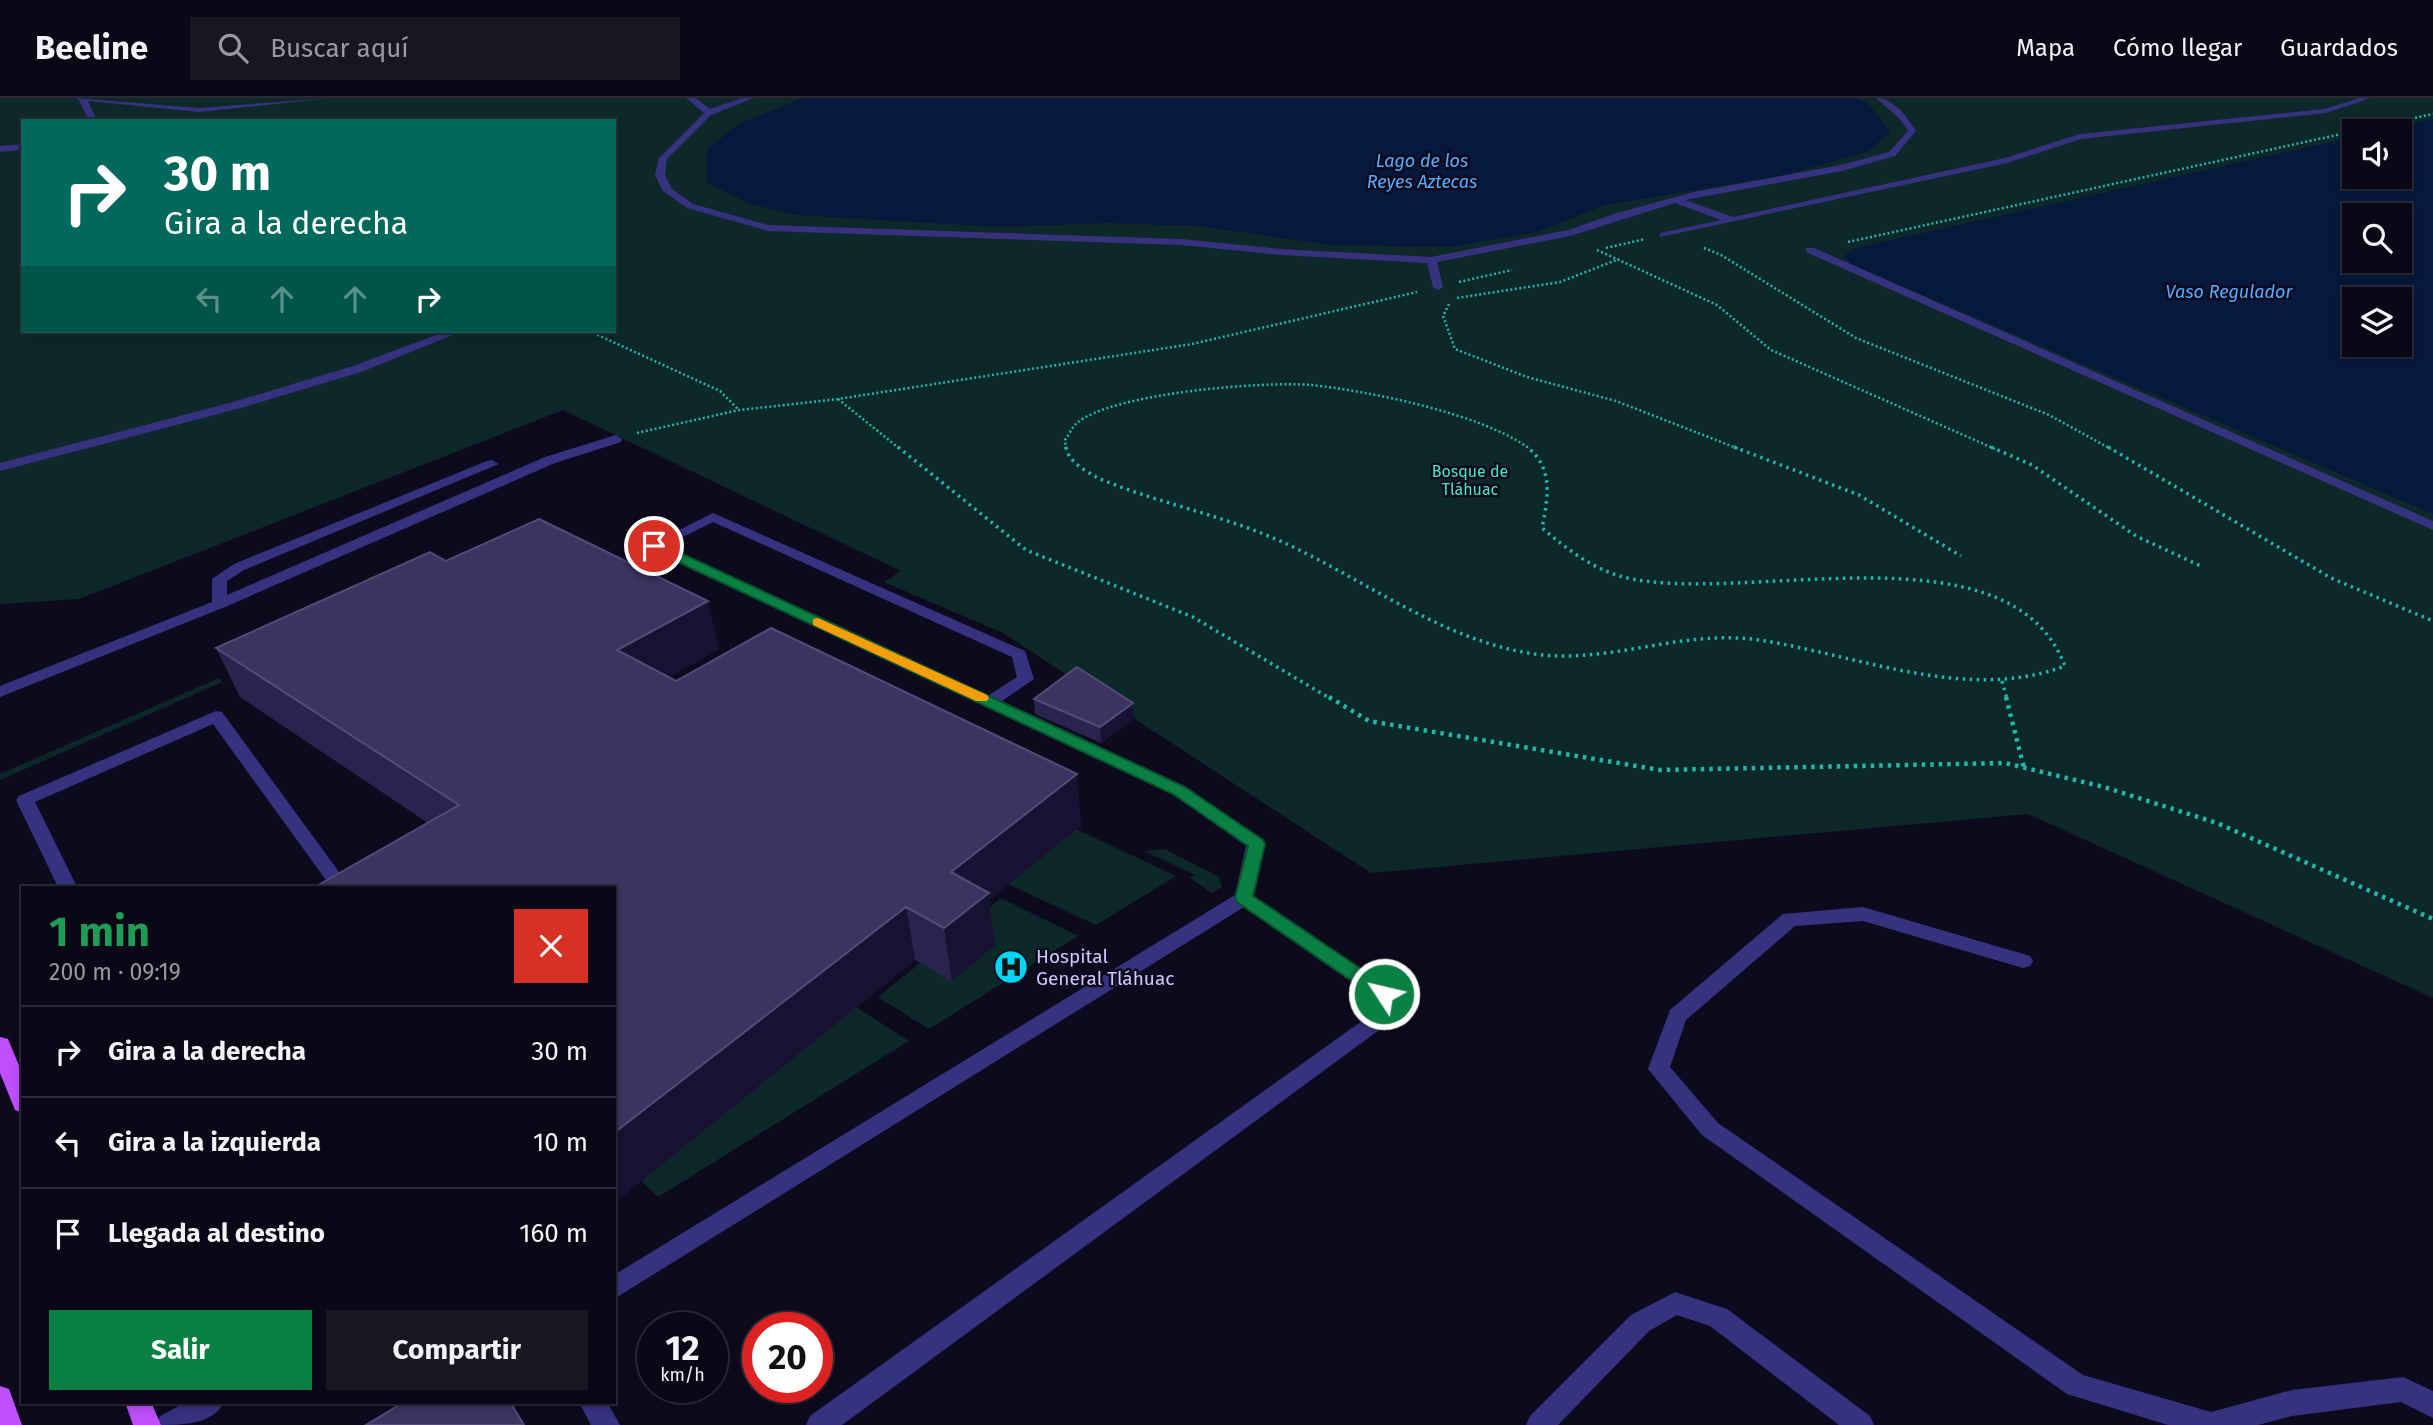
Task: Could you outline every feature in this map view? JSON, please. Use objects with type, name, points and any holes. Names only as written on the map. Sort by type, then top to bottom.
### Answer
[{"type":"main road","points":[[0,1045],[19,1079]]},
{"type":"main road","points":[[0,1398],[8,1425]]},
{"type":"main road","points":[[139,1404],[147,1425]]},
{"type":"street","points":[[81,99],[199,110],[327,98]]},
{"type":"street","points":[[690,98],[705,106],[708,113]]},
{"type":"street","points":[[750,98],[708,113],[663,159],[660,175],[668,191],[690,206],[768,228],[1167,242],[1431,260],[1570,233],[1620,215],[1675,200],[1842,168],[1892,154],[1912,131],[1902,116],[1880,98]]},
{"type":"street","points":[[1664,235],[2007,160],[2080,137],[2326,111],[2367,98]]},
{"type":"street","points":[[81,99],[92,119]]},
{"type":"street","points":[[0,149],[21,148]]},
{"type":"street","points":[[1675,200],[1732,220]]},
{"type":"street","points":[[1810,250],[2433,526]]},
{"type":"street","points":[[1431,260],[1438,287]]},
{"type":"street","points":[[0,467],[237,405],[357,369],[452,333]]},
{"type":"street","points":[[0,692],[220,604],[550,460],[616,439]]},
{"type":"street","points":[[220,604],[219,579],[239,567],[492,464]]},
{"type":"street","points":[[616,1287],[1244,898],[1256,844],[1179,790],[654,546],[713,517],[1019,654],[1026,679],[990,702]]},
{"type":"street","points":[[67,886],[25,800],[216,716],[340,886]]},
{"type":"street","points":[[820,1425],[1383,1016],[1384,994],[1244,898]]},
{"type":"street","points":[[2022,961],[1863,914],[1790,919],[1677,1016],[1659,1069],[1710,1129],[2076,1385],[2211,1425],[2292,1404],[2403,1389],[2433,1405]]},
{"type":"street","points":[[1540,1425],[1640,1323],[1675,1303],[1718,1317],[1860,1425]]},
{"type":"street","points":[[170,1425],[207,1404]]},
{"type":"street","points":[[593,1404],[607,1425]]},
{"type":"path","points":[[1810,250],[2433,114]]},
{"type":"path","points":[[2203,567],[2136,536],[2032,465],[1771,350],[1717,305],[1597,250],[1664,235],[1721,255],[1856,338],[2049,415],[2107,446],[2320,572],[2433,621]]},
{"type":"path","points":[[1619,259],[1560,282],[1451,299],[1443,316],[1455,349],[1527,377],[1616,401],[1859,495],[1961,556]]},
{"type":"path","points":[[616,439],[739,410],[838,399],[1192,344],[1518,268]]},
{"type":"path","points":[[593,333],[720,391],[739,410]]},
{"type":"path","points":[[1308,385],[1359,393],[1453,417],[1501,433],[1539,456],[1546,469],[1547,499],[1542,528],[1557,547],[1582,561],[1621,576],[1681,586],[1884,578],[1935,580],[2012,607],[2044,629],[2060,649],[2065,666],[2051,674],[2031,680],[2002,681],[1919,671],[1758,640],[1701,637],[1598,655],[1562,657],[1519,651],[1464,632],[1400,603],[1279,541],[1184,505],[1098,479],[1069,460],[1064,449],[1065,436],[1076,420],[1123,402],[1182,394],[1308,385]]},
{"type":"path","points":[[838,399],[1026,550],[1193,617],[1369,721],[1660,770],[2005,763],[2104,787],[2217,823],[2433,919]]},
{"type":"path","points":[[2002,681],[2024,768]]},
{"type":"green space","name":"Bosque de Tláhuac","points":[[0,98],[2433,98],[2433,998],[2028,814],[1371,873],[1003,633],[884,582],[901,571],[563,410],[79,599],[0,604]]},
{"type":"green space","points":[[219,678],[222,682],[0,780],[0,774]]},
{"type":"green space","points":[[1076,829],[1176,876],[1096,925],[1008,884]]},
{"type":"green space","points":[[1165,849],[1219,877],[1222,887],[1212,893],[1190,878],[1195,875],[1144,851]]},
{"type":"green space","points":[[1001,898],[1078,936],[929,1029],[878,997]]},
{"type":"green space","points":[[856,1007],[909,1041],[658,1197],[641,1181]]},
{"type":"water","name":"Lago de los Reyes Aztecas","points":[[803,98],[1854,98],[1868,103],[1890,132],[1869,151],[1785,175],[1605,205],[1537,232],[1448,247],[1330,245],[1199,226],[1107,223],[999,227],[796,215],[750,204],[706,182],[707,149],[739,124]]},
{"type":"water","name":"Vaso Regulador","points":[[2433,119],[2433,514],[1855,266],[1843,257],[1856,248],[2342,140],[2342,189],[2412,189],[2412,124]]},
{"type":"building","points":[[539,519],[708,601],[617,650],[676,681],[771,628],[1077,774],[951,872],[989,893],[944,928],[906,907],[616,1131],[616,886],[317,886],[459,805],[216,648],[430,552],[446,561]]},
{"type":"building","points":[[1077,667],[1133,703],[1100,727],[1034,699]]},
{"type":"building","points":[[401,1404],[511,1404],[524,1425],[366,1425]]},
{"type":"slow traffic","points":[[818,622],[981,698]]},
{"type":"place","name":"Hospital General Tláhuac","points":[[1011,967]]},
{"type":"route","points":[[654,546],[1179,790],[1256,844],[1244,898],[1384,994]]}]
